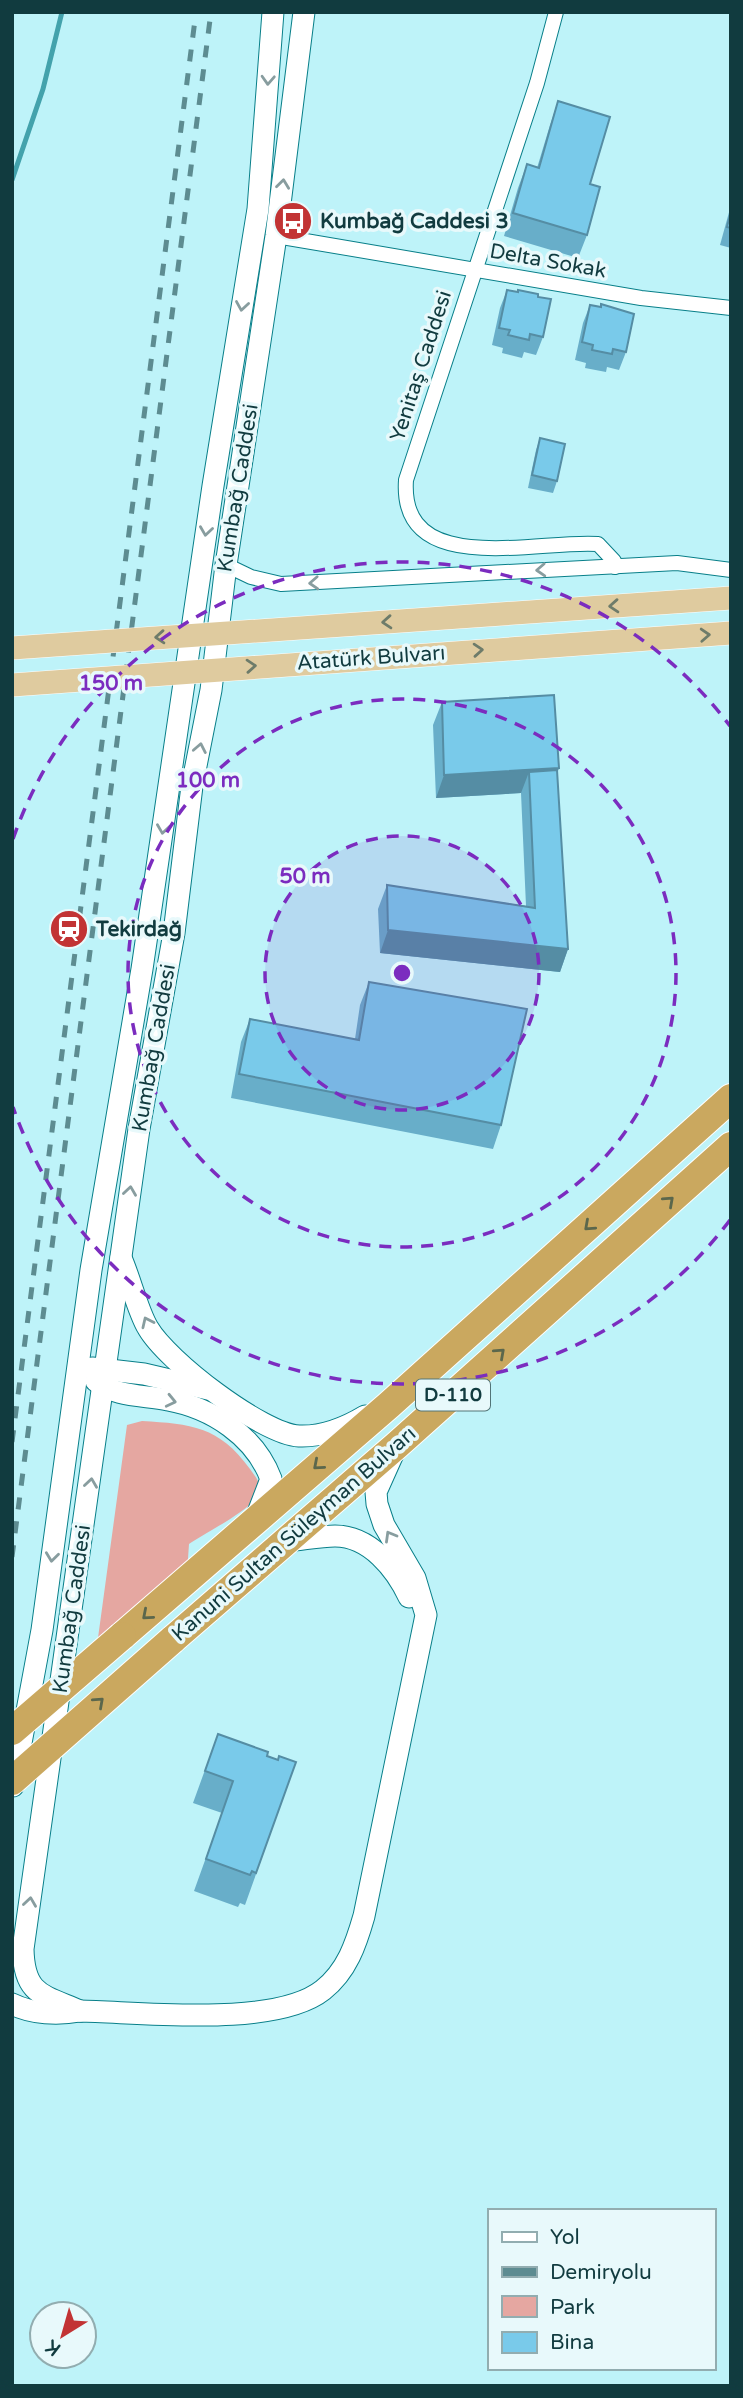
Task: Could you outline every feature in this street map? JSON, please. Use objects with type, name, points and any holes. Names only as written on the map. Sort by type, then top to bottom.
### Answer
[{"type":"highway","name":"Kanuni Sultan Süleyman Bulvarı","points":[[12,1731],[389,1405],[731,1098]]},
{"type":"highway","name":"Kanuni Sultan Süleyman Bulvarı","points":[[12,1781],[397,1445],[731,1146]]},
{"type":"main road","name":"Atatürk Bulvarı","points":[[12,648],[731,598]]},
{"type":"main road","name":"Atatürk Bulvarı","points":[[12,685],[731,634]]},
{"type":"street","name":"Kumbağ Caddesi","points":[[12,1787],[42,1630],[107,1174],[142,969],[213,486],[258,209],[273,12]]},
{"type":"street","name":"Kumbağ Caddesi","points":[[80,2011],[51,2000],[31,1987],[23,1972],[23,1949],[121,1258],[174,933],[192,786],[211,690],[226,565],[276,236],[304,12]]},
{"type":"street","name":"Yenitaş Caddesi","points":[[556,12],[537,83],[405,480],[404,497],[409,510],[424,531],[440,541],[463,548],[598,544],[614,561],[615,567]]},
{"type":"street","name":"Delta Sokak","points":[[276,236],[641,298],[731,308]]},
{"type":"street","points":[[226,565],[267,581],[302,584],[677,563],[731,570]]},
{"type":"street","points":[[121,1258],[148,1328],[163,1347],[210,1389],[250,1415],[297,1436],[334,1432],[382,1405],[389,1405]]},
{"type":"street","points":[[78,1368],[195,1408],[222,1420],[252,1446],[264,1461],[271,1479],[261,1509],[251,1526]]},
{"type":"street","points":[[105,1379],[210,1389]]},
{"type":"street","name":"Kumbağ Caddesi","points":[[12,2004],[22,2009],[62,2014],[80,2011],[234,2014],[271,2011],[308,2000],[333,1980],[354,1948],[364,1916],[426,1615],[411,1569],[384,1525],[377,1504],[376,1492],[397,1445]]},
{"type":"street","name":"Kumbağ Caddesi","points":[[285,1541],[335,1536],[353,1540],[377,1553],[398,1575],[409,1597],[419,1644]]},
{"type":"green space","points":[[142,1421],[190,1426],[215,1436],[238,1455],[256,1477],[260,1490],[248,1506],[189,1544],[187,1573],[171,1578],[98,1638],[127,1425]]},
{"type":"building","points":[[558,101],[610,117],[590,184],[600,187],[587,235],[513,213],[527,164],[539,168]]},
{"type":"building","points":[[731,211],[731,228],[727,227]]},
{"type":"building","points":[[507,290],[538,294],[538,297],[551,299],[543,337],[530,334],[529,340],[508,335],[510,330],[499,328]]},
{"type":"building","points":[[601,304],[634,314],[626,352],[613,349],[612,354],[592,350],[593,345],[582,342],[590,305],[601,307]]},
{"type":"building","points":[[540,438],[565,444],[557,481],[532,475]]},
{"type":"building","points":[[554,695],[559,768],[444,775],[442,702]]},
{"type":"building","points":[[557,770],[568,949],[388,930],[387,885],[535,908],[529,772]]},
{"type":"building","points":[[369,982],[527,1009],[501,1125],[239,1074],[250,1019],[359,1040]]},
{"type":"building","points":[[218,1734],[268,1752],[267,1756],[278,1760],[279,1756],[296,1762],[256,1873],[252,1871],[250,1875],[206,1859],[233,1781],[205,1771]]},
{"type":"waterway","points":[[12,180],[43,89],[62,12]]},
{"type":"railway","points":[[12,1442],[196,12]]},
{"type":"railway","points":[[12,1557],[211,12]]},
{"type":"place","name":"Kumbağ Caddesi 3","points":[[293,221]]},
{"type":"place","name":"Tekirdağ","points":[[69,929]]}]
